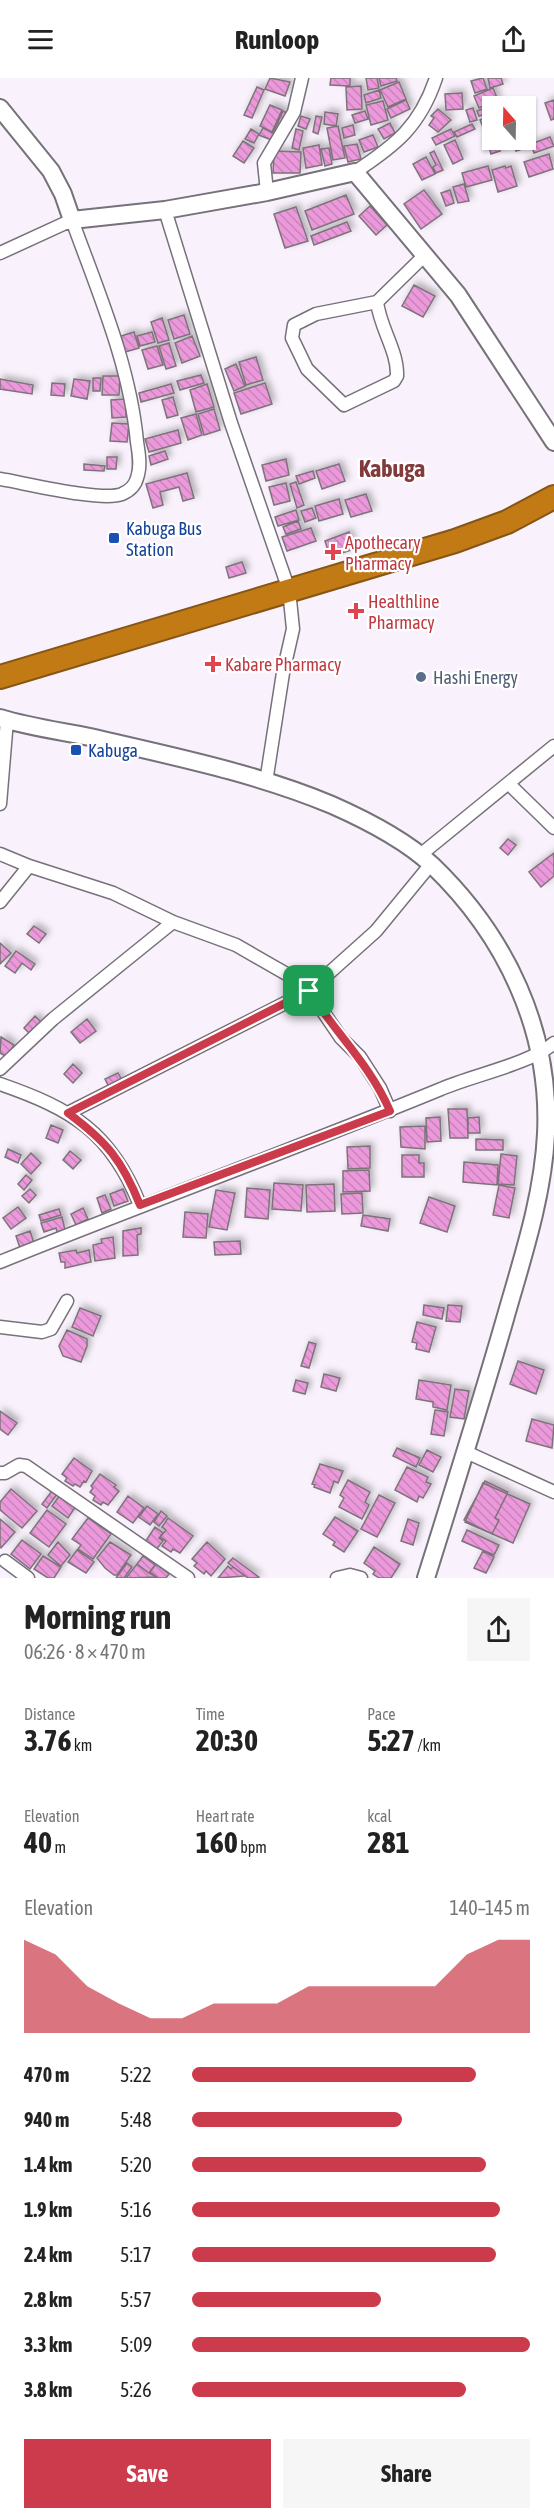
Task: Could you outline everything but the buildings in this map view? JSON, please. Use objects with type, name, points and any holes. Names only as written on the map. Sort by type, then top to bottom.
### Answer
[{"type":"highway","points":[[0,676],[455,541],[507,522],[554,497]]},
{"type":"street","points":[[267,192],[264,163],[294,112],[302,78]]},
{"type":"street","points":[[1,256],[72,220],[165,210],[267,192],[355,172],[400,140],[412,127],[438,79]]},
{"type":"street","points":[[0,108],[51,171],[72,220],[112,334],[134,408],[139,462],[137,480],[131,489],[120,495],[92,496],[0,479]]},
{"type":"street","points":[[355,172],[425,255],[483,332],[538,421],[554,442]]},
{"type":"street","points":[[165,210],[231,423],[290,590],[293,630],[282,673],[266,782]]},
{"type":"street","points":[[377,302],[378,316],[394,357],[398,376],[394,381],[344,405],[307,369],[292,338],[294,325],[316,314],[377,302],[425,255]]},
{"type":"street","points":[[0,804],[3,719],[178,758],[266,782],[332,805],[371,824],[425,860],[471,908],[494,938],[518,986],[531,1019],[548,1048],[543,1168],[526,1244],[466,1452],[426,1578]]},
{"type":"street","points":[[68,1113],[309,991],[376,931],[425,860],[509,784],[553,749]]},
{"type":"street","points":[[509,784],[554,828]]},
{"type":"street","points":[[0,855],[113,893],[173,922],[236,945],[275,966],[309,991],[341,1038],[371,1072],[390,1111]]},
{"type":"street","points":[[0,903],[29,866]]},
{"type":"street","points":[[0,1069],[53,1019],[173,922]]},
{"type":"street","points":[[0,1262],[140,1205],[390,1111],[468,1077],[548,1048]]},
{"type":"street","points":[[0,1084],[40,1099],[68,1113],[108,1146],[127,1176],[140,1205]]},
{"type":"street","points":[[0,1327],[42,1332],[51,1329],[67,1301]]},
{"type":"street","points":[[466,1452],[554,1492]]},
{"type":"street","points":[[0,1473],[5,1473],[19,1465],[26,1466],[188,1578]]},
{"type":"street","points":[[4,1561],[28,1578]]},
{"type":"street","points":[[337,1578],[350,1575],[361,1578]]},
{"type":"place","name":"Kabuga Bus Station","points":[[114,538]]},
{"type":"place","name":"Apothecary Pharmacy","points":[[333,552]]},
{"type":"place","name":"Healthline Pharmacy","points":[[356,611]]},
{"type":"place","name":"Kabare Pharmacy","points":[[213,664]]},
{"type":"place","name":"Hashi Energy","points":[[421,677]]},
{"type":"place","name":"Kabuga","points":[[76,750]]},
{"type":"district","name":"Kabuga","points":[[392,468]]},
{"type":"route","points":[[309,991],[341,1038],[371,1072],[390,1111],[140,1205],[122,1166],[108,1146],[68,1113],[309,991]]}]
